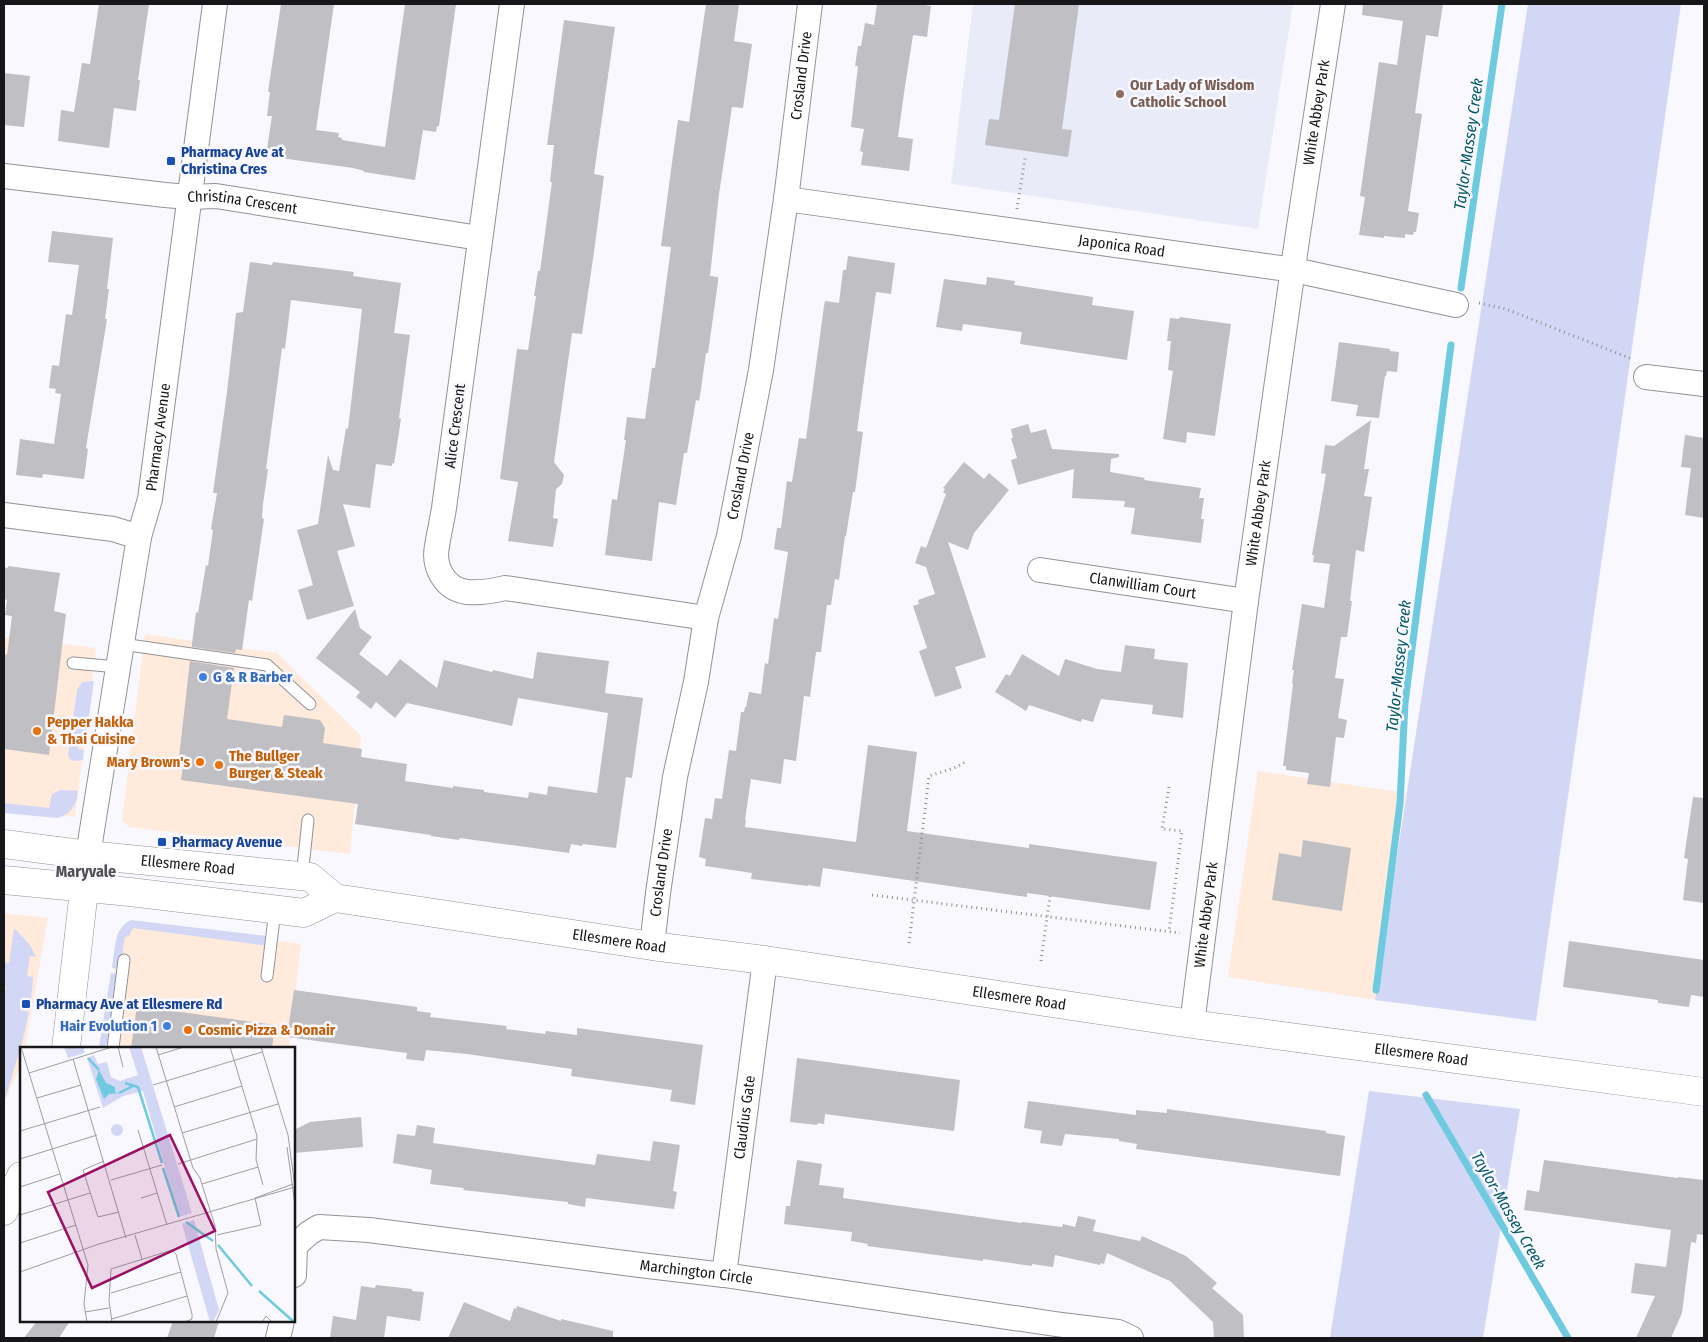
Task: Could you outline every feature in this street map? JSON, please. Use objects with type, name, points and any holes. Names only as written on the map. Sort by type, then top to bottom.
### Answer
[{"type":"main road","name":"Ellesmere Road","points":[[4,844],[88,855],[310,877],[335,898],[1192,1024],[1704,1092]]},
{"type":"main road","name":"Pharmacy Avenue","points":[[66,1047],[88,855]]},
{"type":"main road","points":[[4,880],[130,892],[304,913],[335,898]]},
{"type":"main road","points":[[4,1211],[20,1178]]},
{"type":"street","name":"Pharmacy Avenue","points":[[88,855],[139,537],[150,499],[215,4]]},
{"type":"street","name":"Alice Crescent","points":[[512,4],[442,522],[436,547],[436,562],[441,576],[452,586],[465,592],[488,592],[505,588],[706,618]]},
{"type":"street","name":"Crosland Drive","points":[[652,946],[675,777],[696,682],[706,618],[729,536],[761,370],[786,199],[810,4]]},
{"type":"street","name":"White Abbey Park","points":[[1192,1024],[1246,601],[1333,4]]},
{"type":"street","name":"Christina Crescent","points":[[4,176],[189,197],[216,196],[479,238]]},
{"type":"street","name":"Japonica Road","points":[[786,199],[1294,270],[1456,304]]},
{"type":"street","points":[[1646,377],[1704,384]]},
{"type":"street","points":[[4,515],[113,529],[139,537]]},
{"type":"street","name":"Clanwilliam Court","points":[[1040,570],[1246,601]]},
{"type":"street","name":"Claudius Gate","points":[[724,1274],[765,960]]},
{"type":"street","name":"Marchington Circle","points":[[295,1246],[309,1233],[319,1227],[369,1230],[724,1274],[1045,1323],[1118,1332],[1130,1338]]},
{"type":"street","points":[[278,1338],[282,1322]]},
{"type":"lane","points":[[122,644],[267,665],[310,704]]},
{"type":"lane","points":[[73,663],[118,668]]},
{"type":"lane","points":[[302,877],[308,820]]},
{"type":"lane","points":[[267,976],[275,910]]},
{"type":"lane","points":[[113,1047],[124,960]]},
{"type":"path","points":[[1014,231],[1026,158]]},
{"type":"path","points":[[1456,304],[1474,302],[1506,309],[1645,365],[1646,377]]},
{"type":"path","points":[[909,943],[929,776],[954,768],[967,761]]},
{"type":"path","points":[[1169,787],[1162,829],[1182,831],[1169,931]]},
{"type":"path","points":[[872,895],[1203,935]]},
{"type":"path","points":[[1041,961],[1050,896]]},
{"type":"shaded area","name":"Our Lady of Wisdom Catholic School","points":[[973,4],[1293,4],[1258,229],[951,184]]},
{"type":"shaded area","points":[[1528,4],[1681,4],[1536,1021],[1375,1000]]},
{"type":"shaded area","points":[[145,634],[277,653],[361,736],[350,854],[129,827],[122,820]]},
{"type":"shaded area","points":[[4,637],[96,648],[75,817],[4,808]]},
{"type":"shaded area","points":[[94,681],[86,737],[80,737],[78,749],[84,750],[83,760],[74,761],[68,755],[77,690],[82,682]]},
{"type":"shaded area","points":[[1258,771],[1406,793],[1375,1000],[1228,977]]},
{"type":"shaded area","points":[[61,790],[78,791],[70,812],[62,817],[4,813],[4,803],[49,808],[52,794]]},
{"type":"shaded area","points":[[4,913],[48,918],[25,1047],[20,1047],[20,1067],[4,1103]]},
{"type":"shaded area","points":[[131,920],[266,936],[269,946],[133,928],[129,936],[125,937],[120,969],[112,968],[118,934],[125,924]]},
{"type":"shaded area","points":[[133,922],[301,944],[289,1047],[107,1047],[118,931]]},
{"type":"shaded area","points":[[14,928],[30,945],[36,957],[30,956],[27,976],[33,977],[31,999],[23,997],[20,1010],[29,1012],[4,1103],[4,999],[6,986],[4,984],[4,962],[9,963]]},
{"type":"shaded area","points":[[111,973],[119,974],[107,1042],[105,1046],[99,1047]]},
{"type":"shaded area","points":[[1369,1091],[1520,1109],[1483,1338],[1330,1338]]},
{"type":"building","points":[[99,4],[149,4],[138,80],[140,80],[136,111],[114,108],[109,148],[58,141],[61,110],[74,112],[82,63],[90,64]]},
{"type":"building","points":[[281,4],[334,4],[316,130],[339,133],[338,137],[342,138],[342,140],[385,147],[405,4],[456,4],[439,126],[437,126],[436,132],[423,130],[415,180],[364,172],[353,168],[266,156],[272,116],[267,116],[270,92],[268,92]]},
{"type":"building","points":[[706,4],[739,4],[734,41],[752,44],[743,108],[732,107],[719,194],[710,276],[718,277],[718,282],[708,353],[706,353],[699,401],[696,400],[687,453],[684,453],[676,505],[659,502],[652,561],[605,555],[612,499],[617,500],[626,440],[624,440],[627,417],[645,419],[652,368],[655,368],[671,247],[661,246],[678,120],[689,122]]},
{"type":"building","points":[[877,4],[919,4],[931,6],[927,37],[913,35],[898,137],[913,139],[909,171],[861,165],[863,152],[860,151],[864,129],[851,127],[858,66],[855,66],[858,46],[861,46],[865,23],[874,25]]},
{"type":"building","points":[[1015,4],[1079,4],[1062,129],[1072,130],[1068,157],[985,145],[989,119],[999,120]]},
{"type":"building","points":[[1363,4],[1443,4],[1438,37],[1426,35],[1415,113],[1422,114],[1408,211],[1419,213],[1416,232],[1413,235],[1405,234],[1405,238],[1359,235],[1365,197],[1360,196],[1379,62],[1397,65],[1403,21],[1362,15]]},
{"type":"building","points":[[564,20],[615,27],[594,174],[604,176],[594,252],[582,334],[572,333],[554,462],[564,475],[562,484],[556,489],[553,518],[558,519],[553,547],[508,541],[518,482],[500,479],[517,349],[528,350],[536,296],[534,296],[538,271],[540,271],[552,182],[550,182],[554,145],[547,145]]},
{"type":"building","points":[[4,73],[30,76],[24,127],[4,125]]},
{"type":"building","points":[[52,231],[113,238],[107,289],[109,289],[105,319],[107,319],[86,448],[88,449],[84,479],[43,474],[42,478],[16,475],[20,439],[54,444],[61,394],[55,393],[56,389],[49,388],[52,365],[59,366],[66,314],[72,315],[79,265],[48,262]]},
{"type":"building","points":[[848,256],[895,263],[891,294],[876,292],[857,431],[863,432],[855,492],[853,492],[845,536],[839,580],[835,579],[831,605],[827,605],[821,652],[816,652],[810,697],[804,696],[796,761],[784,759],[781,784],[751,779],[745,827],[856,842],[868,745],[917,752],[907,831],[1029,848],[1029,844],[1157,862],[1150,910],[1027,893],[1027,897],[823,868],[820,887],[808,886],[751,879],[752,873],[705,866],[706,859],[699,857],[705,818],[712,819],[715,798],[722,799],[729,750],[736,751],[741,712],[744,712],[746,707],[749,692],[761,694],[765,663],[768,664],[774,618],[778,619],[788,552],[774,549],[777,528],[781,528],[787,481],[792,482],[799,438],[806,439],[825,301],[839,303],[843,270],[846,270]]},
{"type":"building","points":[[250,262],[272,265],[273,262],[354,272],[353,276],[401,283],[394,333],[410,335],[394,464],[392,463],[392,466],[376,464],[370,508],[343,504],[355,546],[337,551],[354,606],[307,620],[298,590],[313,585],[297,530],[318,524],[328,455],[333,470],[339,471],[346,428],[348,429],[362,309],[291,300],[285,349],[282,348],[266,469],[268,469],[262,518],[264,519],[252,601],[249,600],[242,650],[236,649],[235,653],[192,647],[192,644],[196,612],[198,613],[206,565],[208,566],[213,530],[211,529],[217,493],[213,493],[236,313],[243,312]]},
{"type":"building","points":[[987,277],[1015,281],[1014,285],[1093,297],[1092,305],[1134,311],[1127,360],[1020,344],[1022,332],[963,324],[962,331],[936,327],[944,279],[986,285]]},
{"type":"building","points":[[1180,317],[1231,324],[1215,436],[1187,432],[1186,443],[1163,439],[1173,371],[1168,370],[1171,341],[1167,341],[1170,318],[1179,319]]},
{"type":"building","points":[[1339,342],[1399,352],[1397,372],[1387,371],[1385,376],[1379,418],[1356,416],[1358,405],[1331,401]]},
{"type":"building","points":[[1371,420],[1364,469],[1369,469],[1364,496],[1372,497],[1364,552],[1356,550],[1347,637],[1341,637],[1335,678],[1344,679],[1338,718],[1347,720],[1344,738],[1336,737],[1330,787],[1307,784],[1309,773],[1286,770],[1286,766],[1283,766],[1293,684],[1294,670],[1292,670],[1302,604],[1324,608],[1330,564],[1313,562],[1314,555],[1312,555],[1326,474],[1321,473],[1325,445],[1334,446]]},
{"type":"building","points":[[1028,424],[1031,433],[1046,429],[1052,449],[1119,454],[1119,457],[1111,459],[1110,472],[1145,478],[1144,480],[1201,488],[1199,498],[1204,498],[1201,519],[1204,519],[1201,543],[1131,534],[1135,508],[1124,507],[1125,501],[1072,498],[1074,469],[1018,485],[1011,460],[1017,458],[1011,438],[1013,438],[1011,429]]},
{"type":"building","points":[[1685,435],[1704,438],[1704,518],[1685,515],[1691,468],[1681,467]]},
{"type":"building","points":[[964,462],[984,479],[989,473],[1009,490],[974,533],[968,550],[948,542],[986,657],[955,667],[962,688],[935,697],[919,651],[927,648],[913,606],[919,604],[918,600],[935,594],[926,567],[915,563],[921,546],[926,548],[946,494],[943,492],[945,489],[943,488]]},
{"type":"building","points":[[8,566],[60,573],[54,611],[66,614],[49,755],[4,749],[4,654],[7,655],[12,616],[5,615],[7,600],[4,599],[4,567],[8,568]]},
{"type":"building","points":[[355,609],[360,628],[372,637],[359,654],[387,676],[400,659],[437,688],[444,660],[492,672],[493,670],[533,679],[537,652],[609,661],[605,693],[643,698],[632,778],[626,777],[616,848],[571,844],[569,853],[460,838],[459,840],[431,836],[355,824],[358,804],[181,780],[183,767],[178,766],[190,661],[234,668],[227,719],[282,727],[284,715],[320,720],[325,728],[323,743],[362,749],[361,757],[407,764],[405,781],[453,788],[453,786],[484,790],[484,792],[528,798],[529,792],[547,795],[548,786],[597,793],[608,713],[518,698],[512,726],[407,703],[395,718],[376,702],[371,709],[356,697],[360,692],[316,658]]},
{"type":"building","points":[[1125,645],[1155,649],[1154,659],[1188,663],[1183,718],[1152,714],[1153,705],[1101,699],[1093,722],[1082,719],[1081,722],[1029,705],[1026,711],[995,692],[1006,674],[1010,676],[1022,654],[1059,676],[1065,659],[1097,669],[1121,672]]},
{"type":"building","points":[[1693,797],[1704,798],[1704,903],[1683,900],[1688,859],[1684,858]]},
{"type":"building","points":[[1303,840],[1351,848],[1342,911],[1272,900],[1279,853],[1301,857]]},
{"type":"building","points":[[1569,941],[1704,960],[1704,997],[1691,995],[1689,1007],[1658,1003],[1658,1000],[1563,987]]},
{"type":"building","points":[[294,990],[417,1007],[417,1011],[431,1013],[430,1017],[507,1026],[506,1029],[545,1034],[546,1031],[577,1035],[577,1028],[703,1045],[695,1105],[670,1101],[672,1090],[571,1076],[572,1069],[426,1050],[424,1061],[406,1059],[407,1053],[287,1037]]},
{"type":"building","points":[[137,1006],[275,1025],[272,1047],[131,1047]]},
{"type":"building","points":[[797,1058],[960,1080],[954,1131],[825,1114],[824,1124],[790,1122]]},
{"type":"building","points":[[1028,1101],[1136,1115],[1136,1110],[1167,1113],[1167,1109],[1326,1131],[1326,1133],[1345,1136],[1340,1176],[1136,1149],[1137,1144],[1119,1141],[1119,1139],[1065,1134],[1062,1146],[1040,1143],[1042,1131],[1024,1128]]},
{"type":"building","points":[[361,1117],[363,1147],[295,1153],[295,1130],[310,1122]]},
{"type":"building","points":[[417,1125],[435,1128],[433,1143],[595,1165],[597,1154],[650,1161],[653,1141],[680,1145],[673,1191],[677,1192],[674,1209],[586,1198],[585,1207],[568,1204],[568,1202],[463,1190],[464,1188],[430,1184],[432,1170],[393,1163],[397,1134],[415,1136]]},
{"type":"building","points":[[797,1160],[822,1164],[819,1185],[844,1188],[843,1198],[1062,1227],[1063,1224],[1075,1227],[1078,1216],[1096,1220],[1093,1231],[1140,1241],[1142,1236],[1186,1256],[1217,1283],[1212,1288],[1243,1315],[1244,1338],[1214,1338],[1213,1322],[1170,1281],[1107,1253],[1104,1264],[1101,1263],[1100,1265],[1055,1255],[1053,1267],[1032,1264],[1032,1266],[867,1246],[868,1244],[851,1241],[852,1232],[784,1224],[786,1206],[790,1206]]},
{"type":"building","points":[[1544,1160],[1704,1180],[1703,1235],[1697,1234],[1696,1243],[1691,1242],[1682,1313],[1671,1338],[1636,1338],[1655,1296],[1631,1293],[1635,1263],[1666,1267],[1671,1230],[1524,1210],[1527,1190],[1539,1192]]},
{"type":"building","points":[[376,1285],[424,1292],[420,1321],[387,1316],[384,1338],[330,1338],[333,1316],[356,1320],[361,1286],[375,1288]]},
{"type":"building","points":[[464,1302],[510,1321],[514,1308],[516,1309],[517,1306],[561,1321],[561,1319],[613,1331],[613,1338],[448,1338]]},
{"type":"building","points":[[36,1322],[69,1322],[59,1338],[24,1338]]},
{"type":"building","points":[[173,1322],[219,1322],[214,1338],[167,1338]]},
{"type":"waterway","name":"Taylor-Massey Creek","points":[[1461,288],[1502,4]]},
{"type":"waterway","name":"Taylor-Massey Creek","points":[[1376,990],[1400,803],[1405,703],[1451,345]]},
{"type":"waterway","name":"Taylor-Massey Creek","points":[[1426,1095],[1568,1338]]},
{"type":"place","name":"Our Lady of Wisdom Catholic School","points":[[1120,94]]},
{"type":"place","name":"Pharmacy Ave at Christina Cres","points":[[171,161]]},
{"type":"place","name":"G & R Barber","points":[[203,677]]},
{"type":"place","name":"Pepper Hakka & Thai Cuisine","points":[[37,731]]},
{"type":"place","name":"Mary Brown's","points":[[200,762]]},
{"type":"place","name":"The Bullger Burger & Steak","points":[[219,765]]},
{"type":"place","name":"Pharmacy Avenue","points":[[162,842]]},
{"type":"place","name":"Pharmacy Ave at Ellesmere Rd","points":[[26,1004]]},
{"type":"place","name":"Hair Evolution 1","points":[[167,1026]]},
{"type":"place","name":"Cosmic Pizza & Donair","points":[[188,1030]]},
{"type":"district","name":"Maryvale","points":[[86,871]]}]
